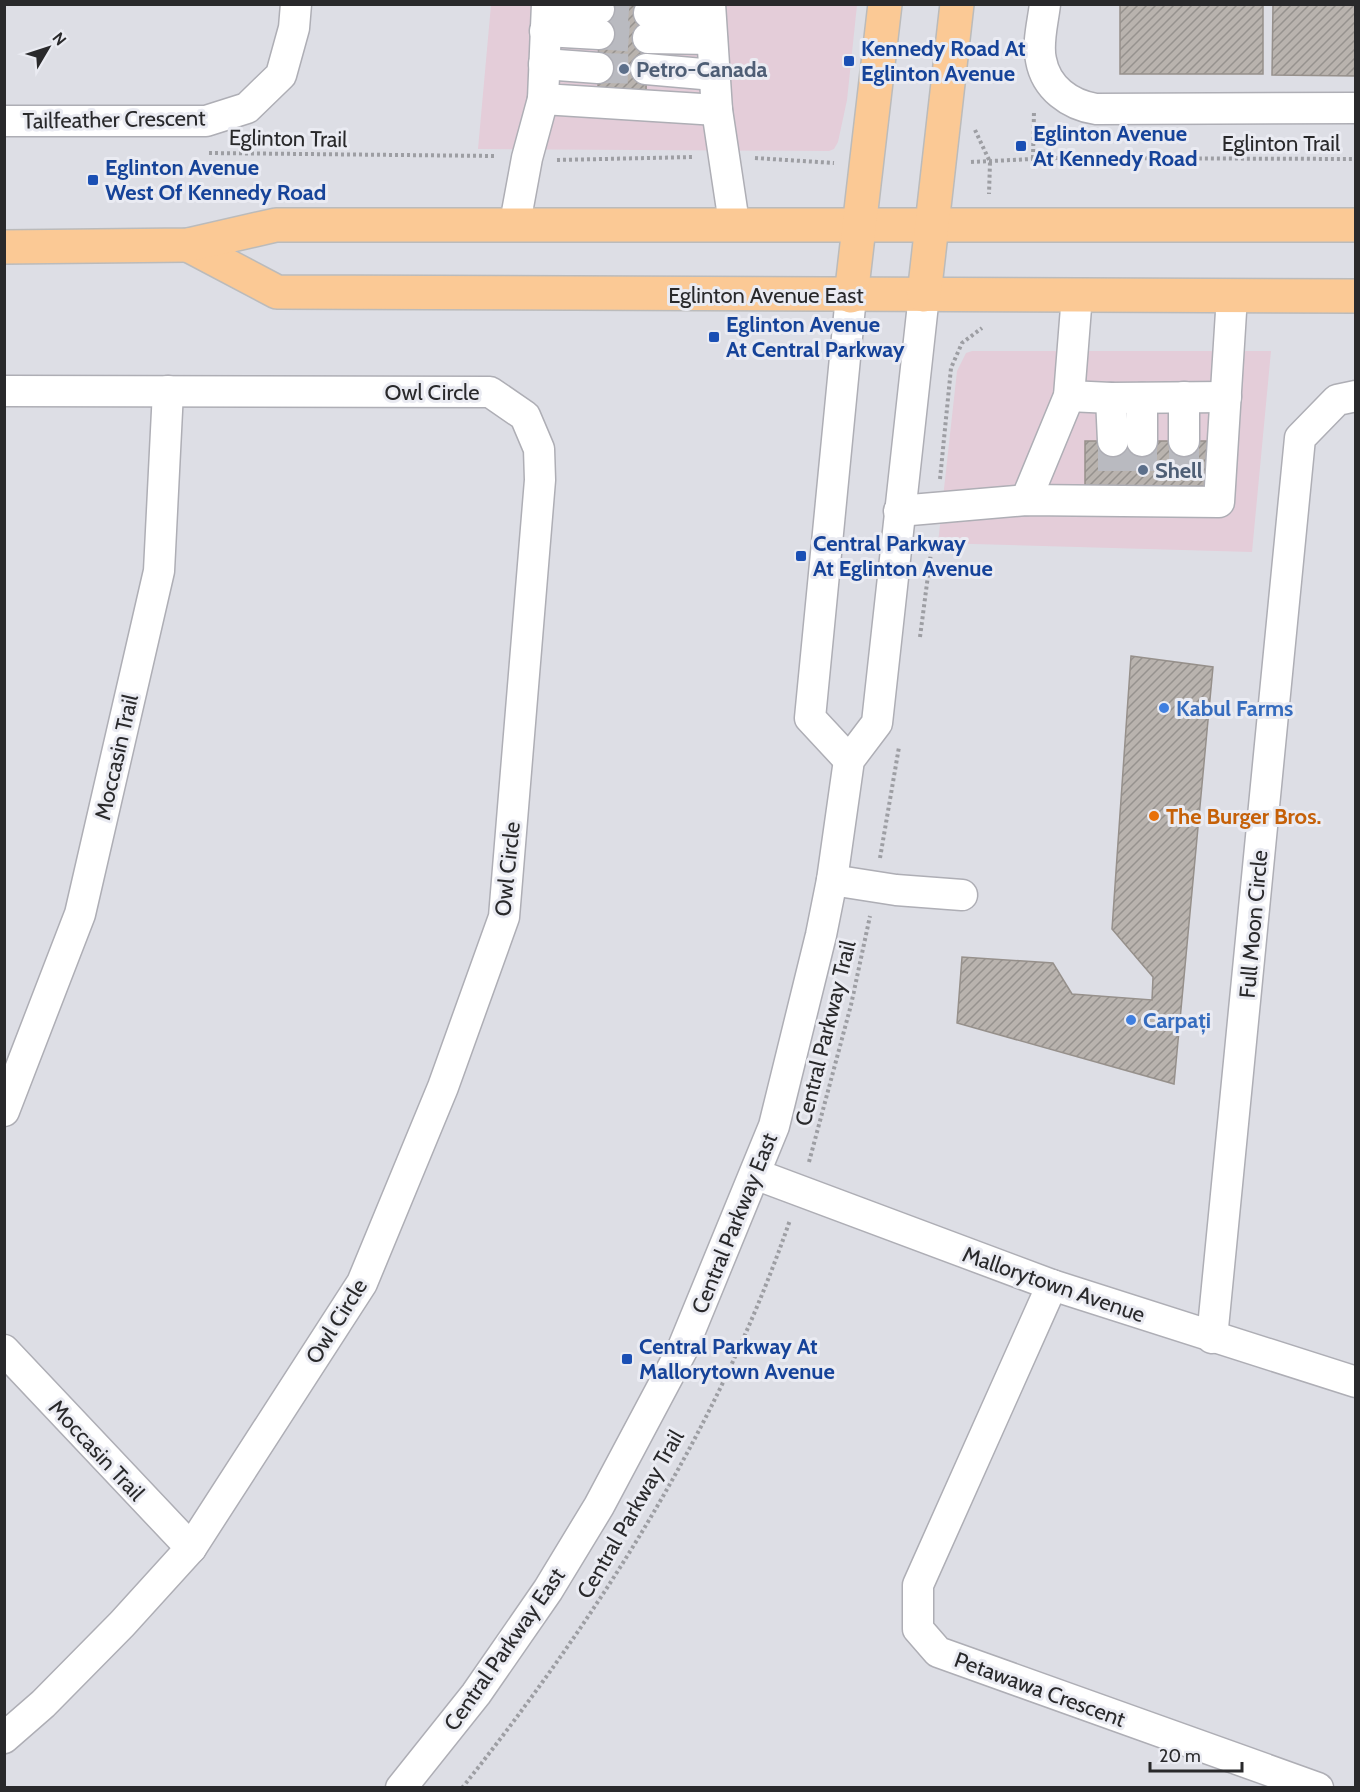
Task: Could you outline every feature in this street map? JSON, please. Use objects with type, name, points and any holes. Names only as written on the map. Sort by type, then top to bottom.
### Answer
[{"type":"main road","points":[[851,296],[885,4]]},
{"type":"main road","name":"Central Parkway East","points":[[924,295],[957,4]]},
{"type":"main road","name":"Eglinton Avenue East","points":[[4,247],[188,245],[276,225],[860,223],[1356,225]]},
{"type":"main road","name":"Eglinton Avenue East","points":[[188,245],[277,292],[851,296],[1356,296]]},
{"type":"street","name":"Tailfeather Crescent","points":[[4,121],[206,121],[247,108],[281,75],[294,28],[296,4]]},
{"type":"street","points":[[1045,4],[1041,60],[1051,83],[1061,95],[1079,107],[1096,110],[1356,108]]},
{"type":"street","points":[[515,223],[527,158],[543,99],[544,64],[550,13],[599,22]]},
{"type":"street","points":[[648,25],[710,20],[717,110],[734,223]]},
{"type":"street","points":[[544,64],[598,68]]},
{"type":"street","points":[[646,69],[714,75]]},
{"type":"street","points":[[543,99],[717,110]]},
{"type":"street","name":"Central Parkway East","points":[[401,1788],[510,1647],[599,1506],[682,1350],[774,1126],[832,880],[849,760],[877,723],[924,295]]},
{"type":"street","points":[[849,760],[810,718],[851,296]]},
{"type":"street","points":[[1026,500],[1069,396],[1077,296]]},
{"type":"street","points":[[899,511],[1026,500],[1128,495],[1185,494],[1219,502],[1232,296]]},
{"type":"street","name":"Moccasin Trail","points":[[4,1111],[80,914],[159,571],[168,390]]},
{"type":"street","name":"Owl Circle","points":[[4,391],[490,392],[525,416],[539,449],[504,917],[443,1087],[362,1283],[191,1548],[43,1704],[4,1738]]},
{"type":"street","points":[[1069,396],[1226,397]]},
{"type":"street","name":"Full Moon Circle","points":[[1212,1338],[1300,438],[1337,399],[1356,396]]},
{"type":"street","points":[[1184,397],[1184,441]]},
{"type":"street","points":[[1111,398],[1127,441],[1142,398]]},
{"type":"street","points":[[832,880],[896,890],[962,895]]},
{"type":"street","name":"Mallorytown Avenue","points":[[755,1174],[1052,1286],[1356,1382]]},
{"type":"street","name":"Petawawa Crescent","points":[[1052,1286],[918,1585],[918,1629],[938,1652],[1318,1788]]},
{"type":"street","name":"Moccasin Trail","points":[[4,1350],[191,1548]]},
{"type":"path","points":[[1033,158],[1035,102]]},
{"type":"path","name":"Eglinton Trail","points":[[207,153],[498,156]]},
{"type":"path","points":[[552,160],[696,157]]},
{"type":"path","points":[[750,158],[833,163]]},
{"type":"path","name":"Eglinton Trail","points":[[990,162],[1033,158],[1356,159]]},
{"type":"path","points":[[962,343],[987,324]]},
{"type":"path","name":"Central Parkway Trail","points":[[813,1152],[851,1005],[869,922]]},
{"type":"path","name":"Central Parkway Trail","points":[[462,1788],[529,1703],[635,1547],[740,1350],[785,1233]]},
{"type":"shaded area","points":[[491,5],[857,5],[847,100],[838,142],[834,149],[829,151],[478,149]]},
{"type":"shaded area","points":[[972,351],[1271,351],[1252,552],[938,543],[957,371],[966,353]]},
{"type":"building","points":[[599,4],[648,4],[646,91],[598,90]]},
{"type":"building","points":[[1120,4],[1263,4],[1263,74],[1120,74]]},
{"type":"building","points":[[1273,4],[1356,4],[1356,76],[1272,75]]},
{"type":"building","points":[[1085,441],[1208,441],[1208,486],[1085,486]]},
{"type":"building","points":[[1131,656],[1213,667],[1174,1084],[957,1023],[962,957],[1053,963],[1072,994],[1152,1000],[1153,977],[1112,929]]},
{"type":"tunnel","points":[[599,9],[649,13]]},
{"type":"tunnel","points":[[599,34],[648,38]]},
{"type":"tunnel","points":[[598,68],[646,69]]},
{"type":"tunnel","points":[[1113,441],[1113,486]]},
{"type":"tunnel","points":[[1142,441],[1142,487]]},
{"type":"tunnel","points":[[1184,441],[1184,486]]},
{"type":"place","name":"Kennedy Road At Eglinton Avenue","points":[[849,61]]},
{"type":"place","name":"Petro-Canada","points":[[624,69]]},
{"type":"place","name":"Eglinton Avenue At Kennedy Road","points":[[1021,146]]},
{"type":"place","name":"Eglinton Avenue West Of Kennedy Road","points":[[93,180]]},
{"type":"place","name":"Eglinton Avenue At Central Parkway","points":[[714,337]]},
{"type":"place","name":"Shell","points":[[1143,470]]},
{"type":"place","name":"Central Parkway At Eglinton Avenue","points":[[801,556]]},
{"type":"place","name":"Kabul Farms","points":[[1164,708]]},
{"type":"place","name":"The Burger Bros.","points":[[1154,816]]},
{"type":"place","name":"Carpați","points":[[1131,1020]]},
{"type":"place","name":"Central Parkway At Mallorytown Avenue","points":[[627,1359]]}]
